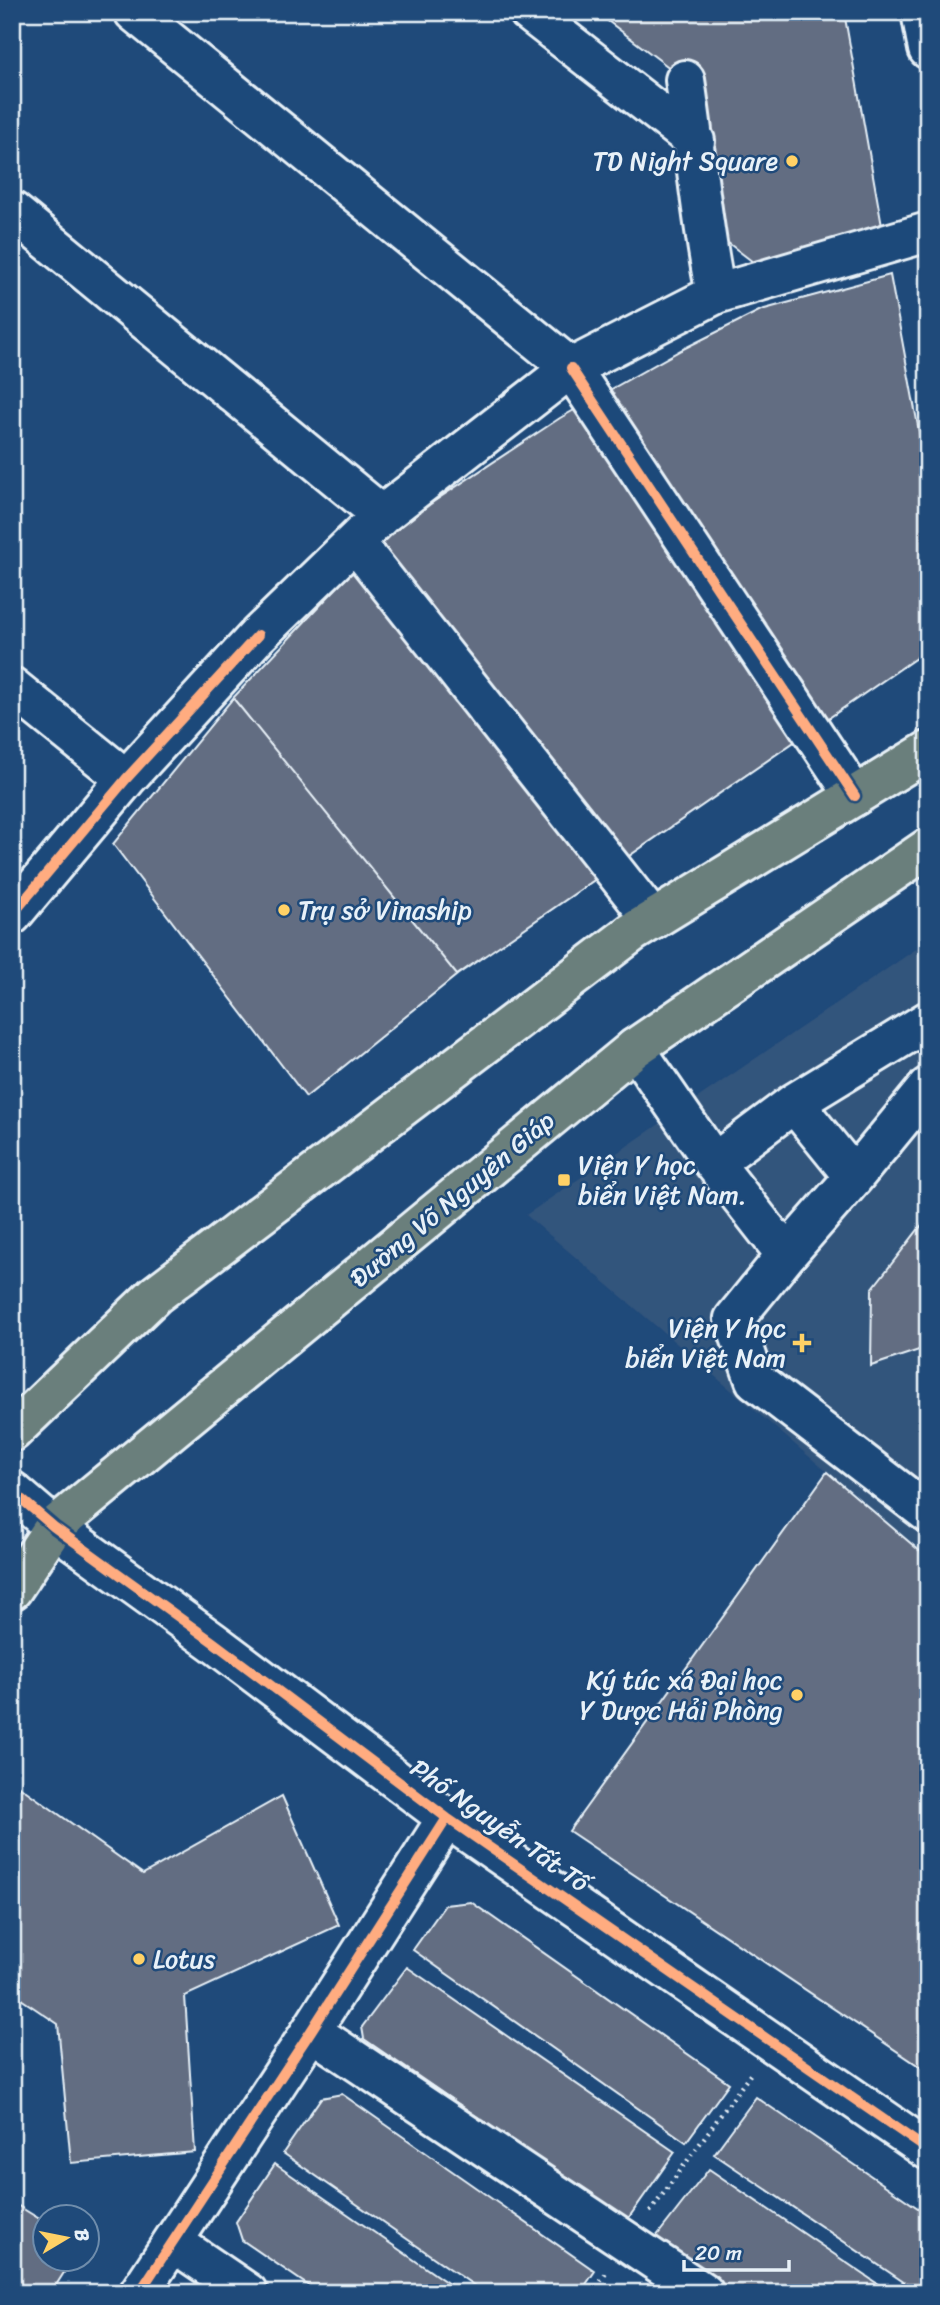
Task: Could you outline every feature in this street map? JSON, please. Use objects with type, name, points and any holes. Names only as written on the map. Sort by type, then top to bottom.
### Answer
[{"type":"main road","points":[[12,1432],[155,1295],[621,941],[928,751]]},
{"type":"main road","name":"Đường Võ Nguyên Giáp","points":[[12,1590],[54,1527],[635,1048],[928,848]]},
{"type":"street","points":[[134,12],[571,369],[855,796]]},
{"type":"street","points":[[529,12],[695,141]]},
{"type":"street","points":[[921,12],[928,49]]},
{"type":"street","points":[[685,80],[708,255],[716,293]]},
{"type":"street","points":[[12,211],[382,515]]},
{"type":"street","points":[[12,915],[127,779],[258,635],[382,515],[571,369],[716,293],[928,232]]},
{"type":"street","points":[[355,542],[653,920]]},
{"type":"street","points":[[12,687],[127,779]]},
{"type":"street","points":[[714,1163],[794,1103],[928,1021]]},
{"type":"street","points":[[635,1048],[714,1163],[786,1255]]},
{"type":"street","points":[[928,1087],[734,1319],[755,1380],[928,1513]]},
{"type":"street","points":[[794,1103],[854,1178]]},
{"type":"street","name":"Phố Nguyễn Tất Tố","points":[[12,1491],[54,1527],[213,1642],[447,1818],[928,2150]]},
{"type":"street","points":[[139,2293],[447,1818]]},
{"type":"street","points":[[311,2031],[704,2293]]},
{"type":"street","points":[[173,2242],[248,2293]]},
{"type":"path","points":[[593,2293],[773,2043]]},
{"type":"shaded area","name":"Viện Y học biển Việt Nam","points":[[928,941],[928,1558],[526,1215]]},
{"type":"building","name":"TD Night Square","points":[[596,12],[844,12],[882,226],[753,262],[723,239],[708,97]]},
{"type":"building","points":[[890,275],[928,480],[928,645],[923,653],[457,975],[233,698],[392,529],[560,418],[681,350],[761,310]]},
{"type":"building","name":"Trụ sở Vinaship","points":[[233,698],[457,975],[306,1097],[113,844]]},
{"type":"building","points":[[928,1217],[928,1347],[871,1366],[872,1289]]},
{"type":"building","name":"Ký túc xá Đại học Y Dược Hải Phòng","points":[[827,1472],[928,1558],[928,2072],[569,1831]]},
{"type":"building","name":"Lotus","points":[[19,1786],[143,1874],[282,1796],[339,1925],[185,1996],[195,2152],[71,2163],[58,2024],[12,1993],[12,1797]]},
{"type":"building","points":[[471,1902],[729,2083],[686,2142],[413,1950],[445,1905]]},
{"type":"building","points":[[407,1967],[675,2152],[627,2220],[364,2039],[362,2027]]},
{"type":"building","points":[[342,2094],[595,2271],[580,2293],[485,2293],[283,2153],[321,2098]]},
{"type":"building","points":[[756,2097],[928,2215],[928,2293],[920,2293],[714,2154]]},
{"type":"building","points":[[275,2164],[462,2293],[319,2293],[242,2240],[236,2222]]},
{"type":"building","points":[[709,2169],[891,2293],[733,2293],[656,2237]]},
{"type":"building","points":[[12,2202],[32,2214],[32,2274],[63,2274],[51,2293],[12,2293]]},
{"type":"cycle path","points":[[571,368],[855,796]]},
{"type":"cycle path","points":[[12,915],[126,779],[258,635]]},
{"type":"cycle path","points":[[12,1491],[54,1527],[213,1642],[447,1818],[928,2150]]},
{"type":"cycle path","points":[[139,2293],[447,1818]]},
{"type":"place","name":"TD Night Square","points":[[792,161]]},
{"type":"place","name":"Trụ sở Vinaship","points":[[284,910]]},
{"type":"place","name":"Viện Y học biển Việt Nam.","points":[[564,1180]]},
{"type":"place","name":"Viện Y học biển Việt Nam","points":[[802,1343]]},
{"type":"place","name":"Ký túc xá Đại học Y Dược Hải Phòng","points":[[797,1695]]},
{"type":"place","name":"Lotus","points":[[139,1959]]}]
